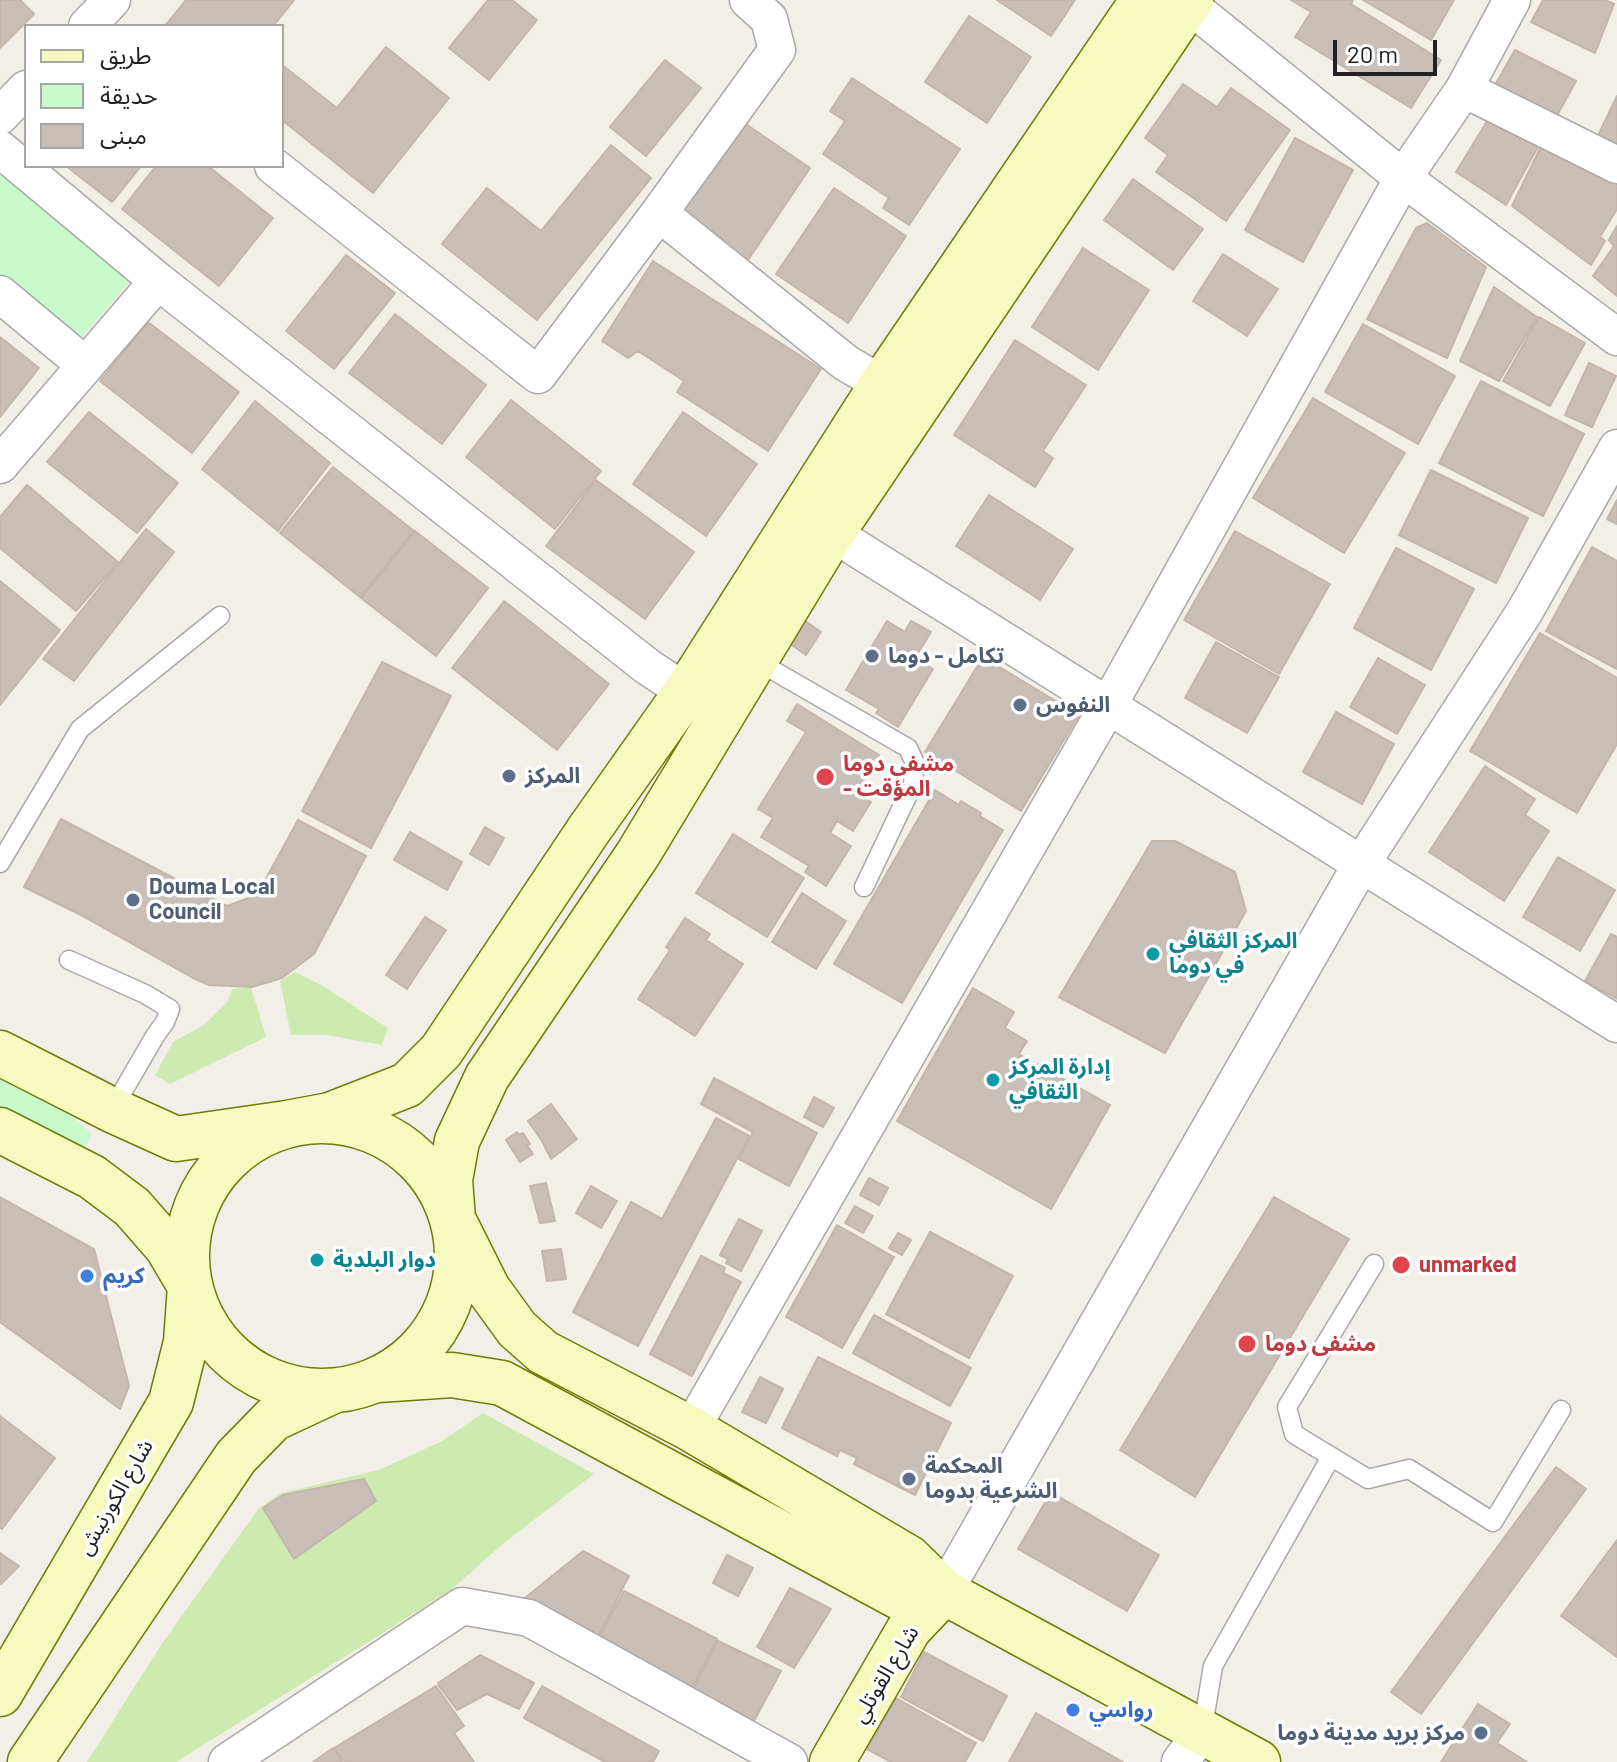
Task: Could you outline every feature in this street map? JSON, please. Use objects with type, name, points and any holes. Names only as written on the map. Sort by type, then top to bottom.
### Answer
[{"type":"main road","points":[[378,1380],[410,1360],[436,1331],[452,1296],[458,1257],[450,1180],[457,1141],[487,1077],[638,854],[755,660],[882,384],[1143,0]]},
{"type":"main road","points":[[0,1053],[176,1139],[330,1115],[407,1085],[441,1051],[588,831],[686,692],[817,522],[1190,2]]},
{"type":"main road","points":[[588,831],[638,854]]},
{"type":"main road","points":[[190,1286],[186,1245],[196,1204],[218,1168],[249,1141],[287,1123],[329,1120],[370,1129],[407,1150],[435,1181],[488,1289],[517,1329],[543,1352],[691,1429],[909,1558],[944,1592],[1203,1750],[1258,1762]]},
{"type":"main road","points":[[0,1130],[92,1177],[132,1207],[167,1247],[190,1286],[203,1322],[227,1352],[271,1380],[295,1388],[333,1391]]},
{"type":"main road","name":"شارع الكورنيش","points":[[0,1694],[171,1402],[186,1342],[190,1286]]},
{"type":"main road","points":[[30,1762],[236,1457],[273,1419],[333,1391],[378,1380],[452,1375],[502,1383],[899,1597],[944,1592]]},
{"type":"main road","name":"شارع القوتلي","points":[[832,1762],[909,1629],[944,1592]]},
{"type":"street","points":[[276,168],[538,375],[777,50],[769,19],[748,0]]},
{"type":"street","points":[[691,1429],[1108,706],[1403,178],[1464,89],[1512,0]]},
{"type":"street","points":[[1190,2],[1403,178],[1617,337]]},
{"type":"street","points":[[1464,89],[1617,165]]},
{"type":"street","points":[[0,116],[24,91]]},
{"type":"street","points":[[0,149],[158,281],[648,667],[686,692]]},
{"type":"street","points":[[659,213],[846,363],[882,384]]},
{"type":"street","points":[[0,465],[158,281]]},
{"type":"street","points":[[0,294],[85,365]]},
{"type":"street","points":[[944,1592],[1362,863],[1525,611],[1617,448]]},
{"type":"street","points":[[817,522],[1617,1024]]},
{"type":"street","points":[[227,1762],[462,1606],[529,1618],[789,1762]]},
{"type":"lane","points":[[0,863],[80,729],[220,616]]},
{"type":"lane","points":[[755,660],[908,748],[915,763],[913,784],[864,887]]},
{"type":"lane","points":[[69,960],[145,994],[170,1009],[112,1110]]},
{"type":"lane","points":[[1374,1264],[1287,1407],[1294,1434],[1368,1479],[1409,1469],[1493,1522],[1561,1410]]},
{"type":"lane","points":[[1203,1750],[1213,1666],[1331,1457]]},
{"type":"green space","points":[[0,174],[131,280],[78,341],[0,275]]},
{"type":"green space","points":[[295,972],[323,986],[388,1028],[382,1045],[326,1035],[291,1035],[280,981]]},
{"type":"green space","points":[[251,987],[266,1037],[170,1084],[155,1075],[173,1042],[204,1025],[228,1001],[232,989]]},
{"type":"green space","points":[[0,1073],[56,1102],[92,1134],[83,1150],[0,1114]]},
{"type":"green space","points":[[483,1413],[594,1474],[505,1542],[450,1591],[176,1762],[87,1762],[161,1645],[259,1508],[281,1493],[379,1470],[442,1441]]},
{"type":"building","points":[[0,0],[20,0],[34,14],[0,48]]},
{"type":"building","points":[[186,0],[294,0],[275,24],[167,24]]},
{"type":"building","points":[[488,0],[512,0],[537,20],[489,80],[449,48]]},
{"type":"building","points":[[997,0],[1075,0],[1051,36]]},
{"type":"building","points":[[1291,0],[1353,0],[1351,4],[1441,60],[1411,108],[1295,37],[1311,12]]},
{"type":"building","points":[[1363,0],[1454,0],[1431,40]]},
{"type":"building","points":[[1543,0],[1605,0],[1614,4],[1595,53],[1531,22]]},
{"type":"building","points":[[969,16],[1031,57],[987,123],[925,82]]},
{"type":"building","points":[[386,47],[449,98],[373,193],[284,122],[284,67],[337,108]]},
{"type":"building","points":[[1515,50],[1576,81],[1554,121],[1491,92]]},
{"type":"building","points":[[665,60],[701,88],[646,156],[610,127]]},
{"type":"building","points":[[852,78],[960,149],[909,225],[883,208],[889,198],[823,154],[845,121],[830,111]]},
{"type":"building","points":[[1183,84],[1217,107],[1231,88],[1290,130],[1226,221],[1156,172],[1168,155],[1145,138]]},
{"type":"building","points":[[1617,96],[1617,155],[1594,144]]},
{"type":"building","points":[[1489,118],[1540,143],[1506,205],[1456,172]]},
{"type":"building","points":[[740,120],[810,168],[748,260],[677,212]]},
{"type":"building","points":[[1295,138],[1353,170],[1303,262],[1245,230]]},
{"type":"building","points":[[1543,142],[1617,179],[1617,209],[1600,237],[1605,241],[1591,265],[1512,206]]},
{"type":"building","points":[[611,145],[651,178],[537,320],[442,244],[487,188],[541,231]]},
{"type":"building","points":[[69,168],[139,168],[112,202]]},
{"type":"building","points":[[154,168],[210,168],[273,218],[219,286],[122,209]]},
{"type":"building","points":[[1133,179],[1203,229],[1173,270],[1104,220]]},
{"type":"building","points":[[834,188],[906,236],[848,323],[776,274]]},
{"type":"building","points":[[1427,223],[1486,267],[1447,358],[1367,319],[1416,228]]},
{"type":"building","points":[[1617,226],[1617,296],[1593,276],[1614,246],[1609,240]]},
{"type":"building","points":[[1083,248],[1149,290],[1098,370],[1032,327]]},
{"type":"building","points":[[1223,254],[1278,289],[1247,336],[1193,301]]},
{"type":"building","points":[[346,255],[395,293],[334,369],[286,331]]},
{"type":"building","points":[[653,261],[821,369],[768,451],[677,392],[684,381],[638,351],[628,358],[602,341]]},
{"type":"building","points":[[1494,287],[1537,317],[1499,381],[1460,361]]},
{"type":"building","points":[[395,314],[486,385],[442,444],[349,373]]},
{"type":"building","points":[[1539,317],[1585,343],[1550,406],[1503,381]]},
{"type":"building","points":[[148,322],[239,392],[192,453],[100,381]]},
{"type":"building","points":[[1363,324],[1455,376],[1418,444],[1325,392]]},
{"type":"building","points":[[0,337],[39,368],[0,417]]},
{"type":"building","points":[[1015,340],[1086,385],[1043,451],[1053,458],[1035,487],[954,435]]},
{"type":"building","points":[[1589,363],[1616,376],[1592,427],[1565,415]]},
{"type":"building","points":[[1481,381],[1584,434],[1543,516],[1439,463]]},
{"type":"building","points":[[1313,398],[1405,453],[1344,553],[1253,498]]},
{"type":"building","points":[[511,400],[601,471],[555,529],[466,457]]},
{"type":"building","points":[[255,401],[330,463],[278,531],[202,469]]},
{"type":"building","points":[[89,412],[178,483],[137,533],[47,462]]},
{"type":"building","points":[[683,412],[757,464],[706,536],[633,484]]},
{"type":"building","points":[[333,467],[414,531],[360,597],[280,533]]},
{"type":"building","points":[[1431,470],[1528,518],[1496,583],[1399,535]]},
{"type":"building","points":[[596,480],[694,552],[645,619],[546,546]]},
{"type":"building","points":[[27,485],[118,562],[76,611],[0,548],[0,517]]},
{"type":"building","points":[[989,495],[1073,549],[1040,600],[956,546]]},
{"type":"building","points":[[1617,500],[1617,524],[1607,519]]},
{"type":"building","points":[[146,529],[174,552],[74,681],[43,659]]},
{"type":"building","points":[[415,531],[488,588],[436,656],[361,598]]},
{"type":"building","points":[[1235,531],[1330,584],[1279,674],[1184,620]]},
{"type":"building","points":[[1592,547],[1617,561],[1617,669],[1546,631]]},
{"type":"building","points":[[1396,548],[1474,589],[1431,670],[1354,628]]},
{"type":"building","points":[[0,581],[60,630],[0,705]]},
{"type":"building","points":[[504,601],[609,684],[557,750],[452,668]]},
{"type":"building","points":[[801,618],[821,632],[806,655],[786,641]]},
{"type":"building","points":[[887,621],[905,632],[911,621],[931,632],[915,658],[933,669],[898,727],[876,713],[879,709],[846,690]]},
{"type":"building","points":[[1540,633],[1617,678],[1617,744],[1577,813],[1470,751]]},
{"type":"building","points":[[1216,642],[1279,677],[1247,733],[1185,698]]},
{"type":"building","points":[[983,657],[1079,715],[1021,811],[925,752]]},
{"type":"building","points":[[1378,658],[1425,685],[1397,734],[1350,707]]},
{"type":"building","points":[[382,662],[451,696],[371,848],[302,811]]},
{"type":"building","points":[[797,704],[879,755],[856,793],[871,802],[853,831],[837,821],[830,833],[851,846],[826,886],[805,872],[809,866],[761,837],[773,818],[758,809],[806,732],[787,721]]},
{"type":"building","points":[[1336,712],[1394,744],[1362,804],[1303,772]]},
{"type":"building","points":[[1485,766],[1535,799],[1525,815],[1549,831],[1504,901],[1429,852]]},
{"type":"building","points":[[935,790],[959,805],[961,801],[1003,830],[902,1003],[834,964]]},
{"type":"building","name":"Douma Local Council","points":[[61,819],[227,906],[257,895],[298,820],[366,856],[314,954],[282,978],[252,987],[209,985],[24,887]]},
{"type":"building","points":[[485,827],[504,838],[489,865],[470,854]]},
{"type":"building","points":[[410,832],[462,862],[447,890],[394,860]]},
{"type":"building","points":[[733,834],[804,878],[767,937],[696,893]]},
{"type":"building","name":"المركز الثقافي في دوما","points":[[1152,841],[1175,841],[1235,872],[1246,911],[1165,1053],[1059,997]]},
{"type":"building","points":[[1558,857],[1615,890],[1580,951],[1523,917]]},
{"type":"building","points":[[802,893],[846,921],[816,969],[772,942]]},
{"type":"building","points":[[425,917],[446,930],[407,989],[386,975]]},
{"type":"building","points":[[685,918],[710,934],[706,940],[743,964],[695,1036],[638,999],[670,950],[666,947]]},
{"type":"building","points":[[1611,934],[1617,937],[1617,999],[1585,981]]},
{"type":"building","name":"إدارة المركز الثقافي","points":[[973,988],[1014,1012],[1005,1028],[1027,1041],[1019,1054],[1110,1105],[1051,1209],[897,1121]]},
{"type":"building","points":[[714,1078],[817,1133],[789,1186],[739,1159],[753,1132],[701,1104]]},
{"type":"building","points":[[814,1097],[834,1108],[823,1127],[804,1117]]},
{"type":"building","points":[[551,1104],[577,1139],[551,1159],[528,1121]]},
{"type":"building","points":[[716,1118],[749,1136],[638,1346],[573,1312],[631,1202],[662,1219]]},
{"type":"building","points":[[517,1132],[519,1135],[523,1133],[533,1154],[520,1162],[506,1140]]},
{"type":"building","points":[[869,1178],[888,1188],[879,1205],[860,1195]]},
{"type":"building","points":[[546,1183],[555,1221],[540,1223],[530,1186]]},
{"type":"building","points":[[591,1186],[617,1201],[601,1228],[576,1213]]},
{"type":"building","points":[[0,1197],[94,1249],[129,1386],[120,1409],[0,1322]]},
{"type":"building","points":[[1274,1197],[1349,1239],[1195,1497],[1120,1450]]},
{"type":"building","points":[[855,1206],[873,1216],[863,1233],[845,1223]]},
{"type":"building","points":[[739,1219],[762,1231],[741,1271],[726,1263],[728,1259],[720,1255]]},
{"type":"building","points":[[837,1225],[894,1257],[842,1348],[786,1317]]},
{"type":"building","points":[[930,1232],[1013,1276],[969,1358],[886,1314]]},
{"type":"building","points":[[898,1233],[911,1240],[902,1255],[889,1248]]},
{"type":"building","points":[[561,1249],[566,1279],[547,1281],[542,1251]]},
{"type":"building","points":[[701,1256],[725,1268],[723,1273],[741,1282],[692,1376],[650,1354]]},
{"type":"building","points":[[874,1315],[971,1368],[950,1406],[853,1353]]},
{"type":"building","points":[[818,1357],[951,1423],[915,1495],[854,1464],[857,1458],[840,1450],[837,1456],[782,1428]]},
{"type":"building","points":[[760,1377],[783,1389],[766,1423],[742,1412]]},
{"type":"building","points":[[0,1416],[55,1458],[2,1529],[0,1528]]},
{"type":"building","points":[[1556,1467],[1586,1489],[1421,1714],[1391,1692]]},
{"type":"building","points":[[364,1479],[376,1501],[294,1559],[263,1508],[283,1495]]},
{"type":"building","points":[[1051,1492],[1159,1555],[1127,1611],[1018,1549]]},
{"type":"building","points":[[1617,1540],[1617,1657],[1561,1616]]},
{"type":"building","points":[[583,1551],[629,1576],[595,1642],[520,1602]]},
{"type":"building","points":[[0,1553],[19,1566],[1,1584],[0,1583]]},
{"type":"building","points":[[727,1555],[753,1568],[738,1596],[713,1583]]},
{"type":"building","points":[[790,1588],[831,1609],[794,1668],[757,1647]]},
{"type":"building","points":[[624,1591],[717,1639],[686,1698],[593,1649]]},
{"type":"building","points":[[718,1641],[781,1671],[749,1730],[688,1699]]},
{"type":"building","points":[[924,1652],[1007,1696],[983,1741],[901,1697]]},
{"type":"building","points":[[480,1655],[534,1683],[519,1709],[487,1694],[457,1710],[439,1686],[438,1683]]},
{"type":"building","points":[[436,1686],[464,1726],[454,1733],[474,1762],[345,1762],[334,1748]]},
{"type":"building","points":[[542,1686],[659,1751],[653,1762],[605,1762],[524,1718]]},
{"type":"building","points":[[896,1698],[976,1743],[965,1762],[891,1762],[867,1749]]},
{"type":"building","name":"مركز بريد مدينة دوما","points":[[1478,1704],[1510,1724],[1497,1743],[1527,1762],[1441,1762]]},
{"type":"building","points":[[1036,1713],[1123,1762],[1009,1762]]},
{"type":"building","points":[[333,1748],[342,1762],[313,1762]]},
{"type":"place","name":"تكامل - دوما","points":[[872,656]]},
{"type":"place","name":"النفوس","points":[[1020,705]]},
{"type":"place","name":"المركز","points":[[509,776]]},
{"type":"place","name":"مشفى دوما - المؤقت","points":[[825,777]]},
{"type":"place","name":"Douma Local Council","points":[[133,900]]},
{"type":"place","name":"المركز الثقافي في دوما","points":[[1153,954]]},
{"type":"place","name":"إدارة المركز الثقافي","points":[[993,1080]]},
{"type":"place","name":"دوار البلدية","points":[[317,1260]]},
{"type":"place","name":"unmarked","points":[[1401,1265]]},
{"type":"place","name":"كريم","points":[[87,1276]]},
{"type":"place","name":"مشفى دوما","points":[[1247,1344]]},
{"type":"place","name":"المحكمة الشرعية بدوما","points":[[909,1479]]},
{"type":"place","name":"رواسي","points":[[1073,1710]]},
{"type":"place","name":"مركز بريد مدينة دوما","points":[[1481,1733]]}]
